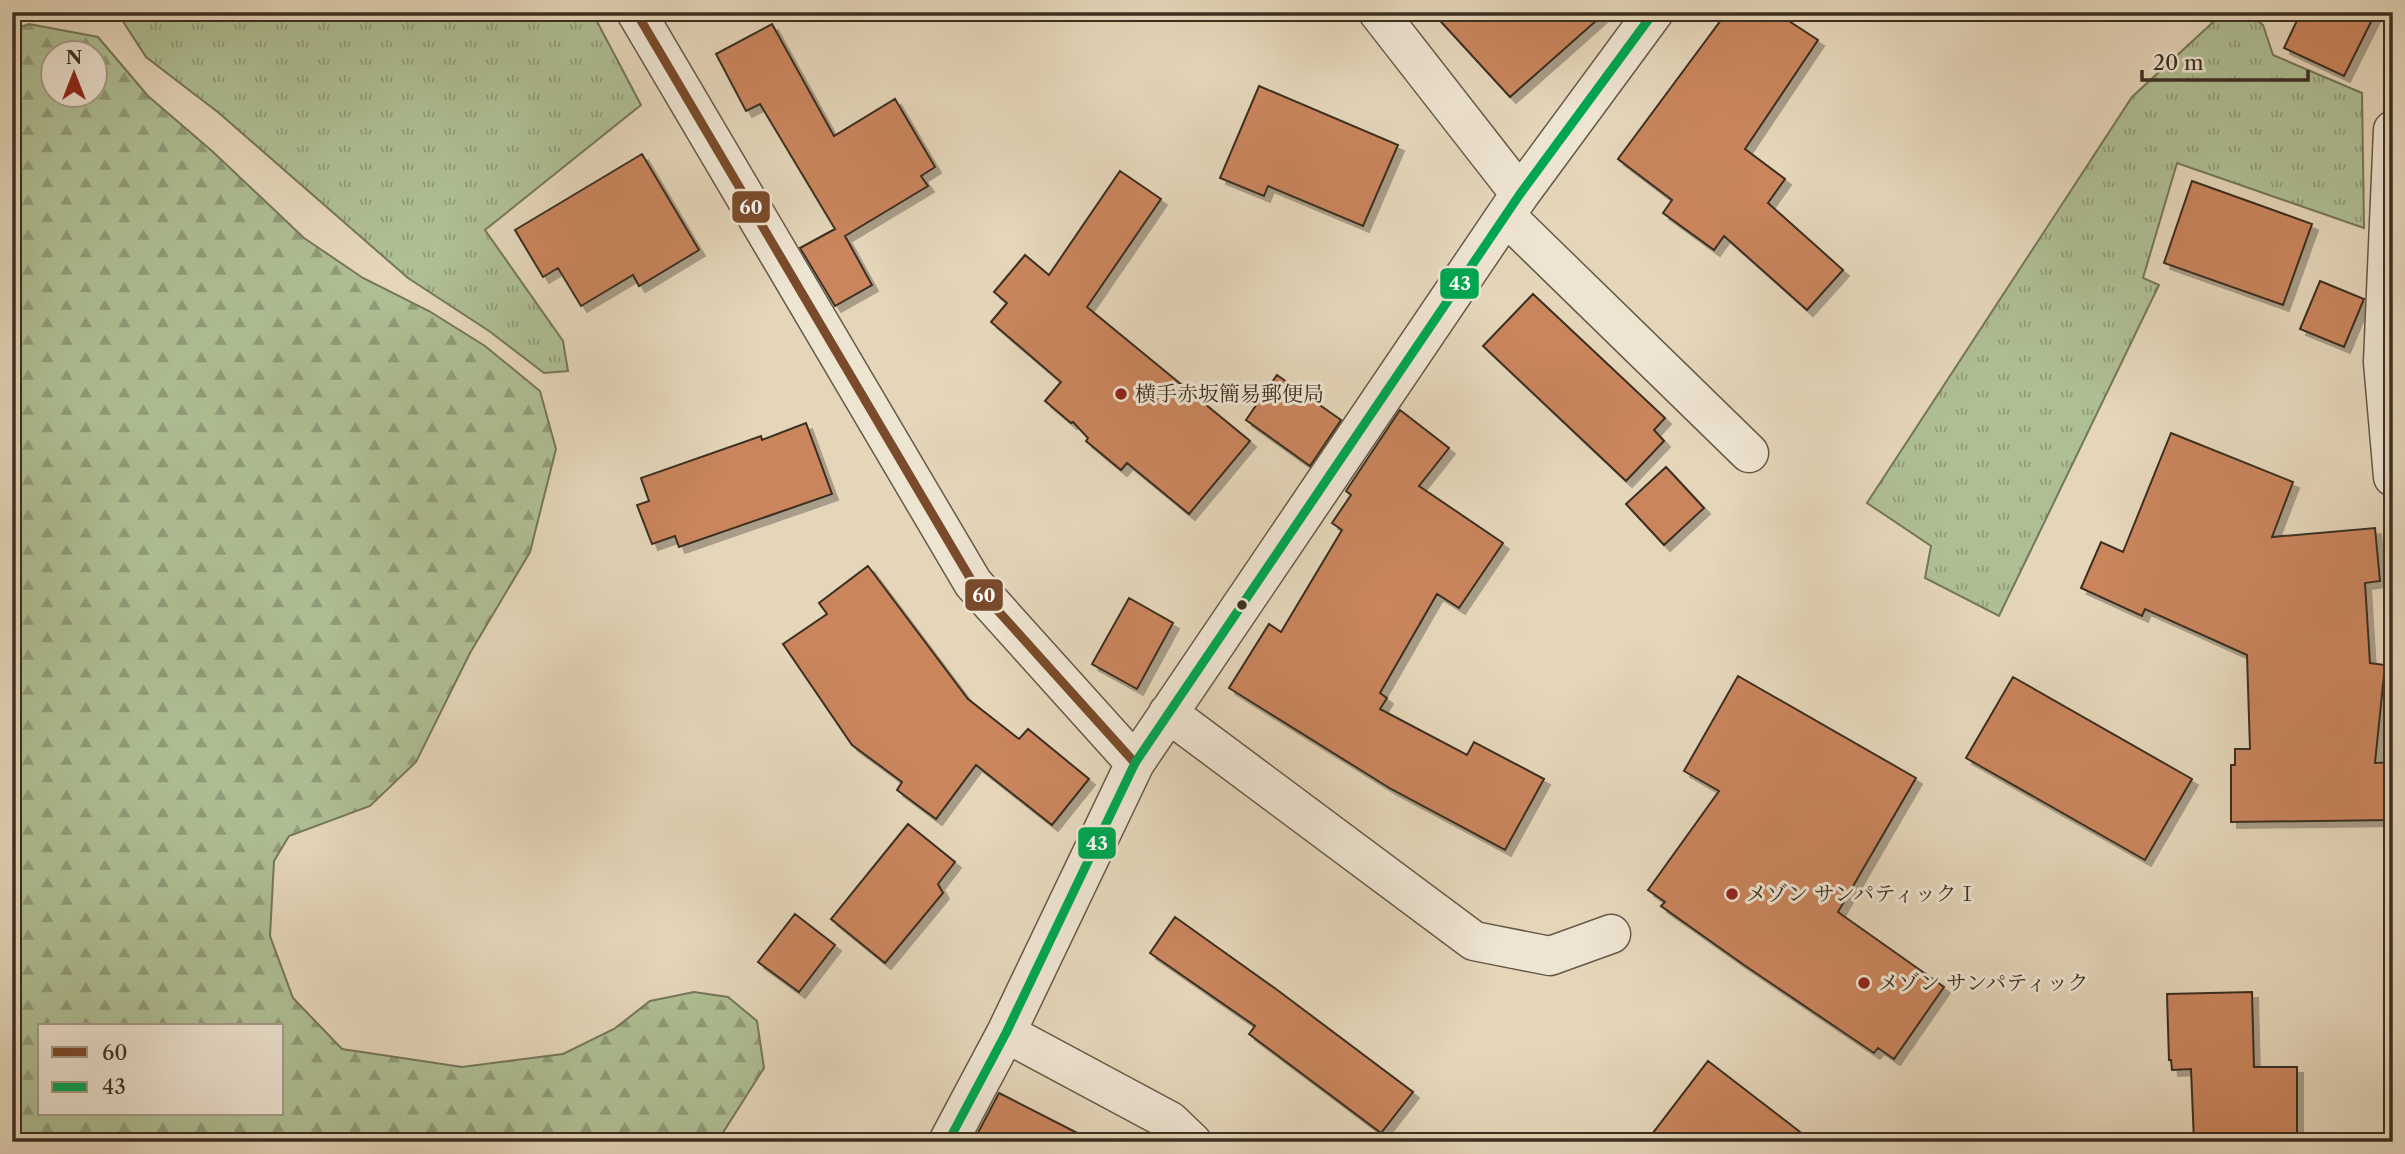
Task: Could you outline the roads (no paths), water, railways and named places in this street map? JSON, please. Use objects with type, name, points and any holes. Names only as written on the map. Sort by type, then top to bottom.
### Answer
[{"type":"street","points":[[636,12],[973,583],[1135,762]]},
{"type":"street","points":[[1378,12],[1513,205],[1749,453]]},
{"type":"street","points":[[948,1142],[1006,1033],[1135,762],[1513,205],[1654,12]]},
{"type":"street","points":[[2393,130],[2383,362],[2393,478]]},
{"type":"street","points":[[1168,713],[1474,942],[1550,956],[1611,934]]},
{"type":"street","points":[[1006,1033],[1170,1121],[1192,1142]]},
{"type":"place","name":"横手赤坂簡易郵便局","points":[[1121,394]]},
{"type":"place","name":"メゾン サンパティックⅠ","points":[[1732,894]]},
{"type":"place","name":"メゾン サンパティック","points":[[1864,983]]}]
